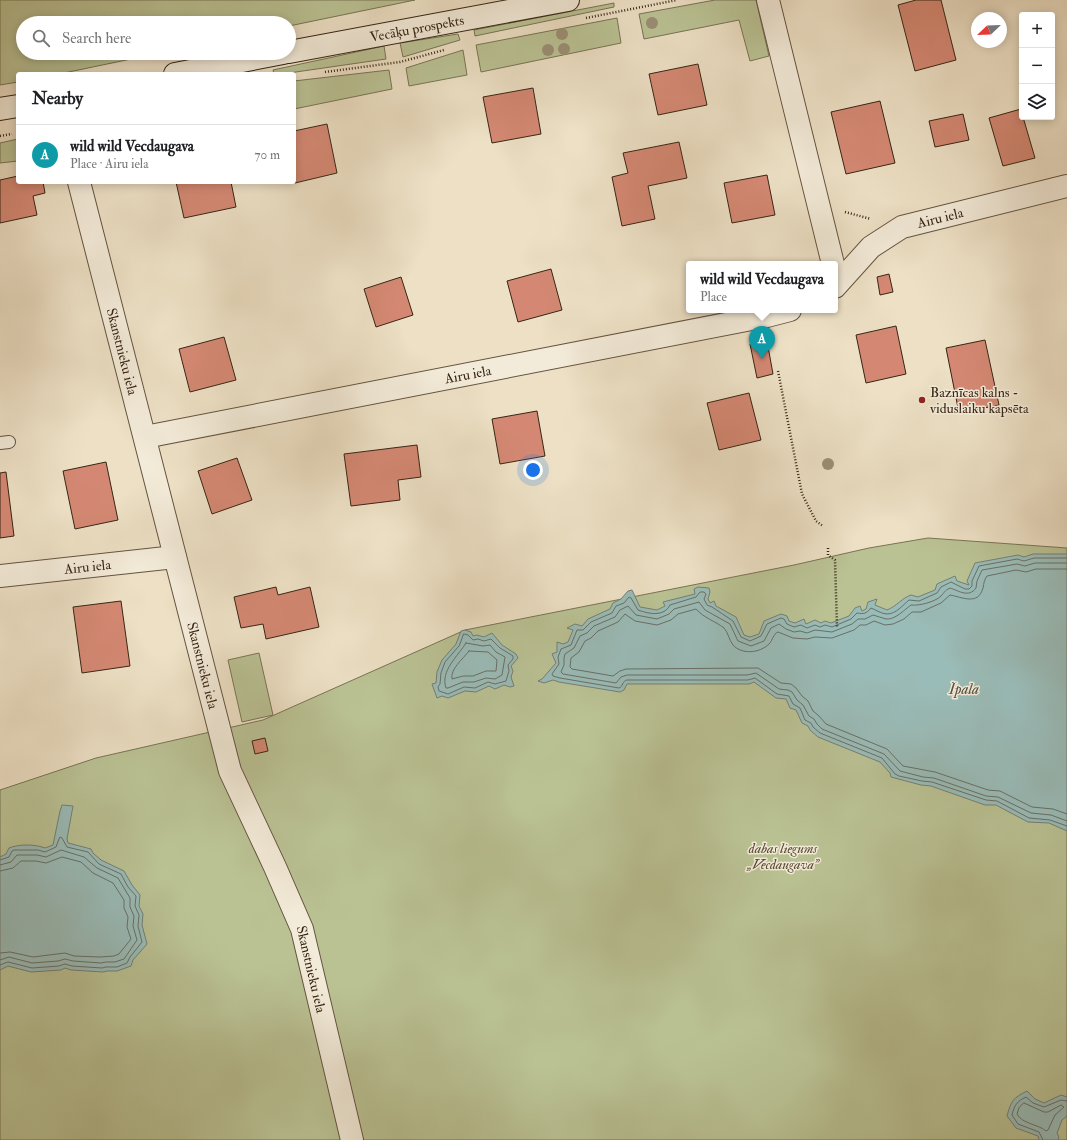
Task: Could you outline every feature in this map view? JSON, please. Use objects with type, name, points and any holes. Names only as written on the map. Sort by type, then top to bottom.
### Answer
[{"type":"street","name":"Vecāķu prospekts","points":[[296,51],[568,0]]},
{"type":"street","points":[[768,0],[831,261]]},
{"type":"street","points":[[185,72],[247,60]]},
{"type":"street","points":[[0,109],[16,106]]},
{"type":"street","name":"Skanstnieku iela","points":[[80,184],[230,771],[276,867],[302,929],[352,1140]]},
{"type":"street","name":"Airu iela","points":[[838,274],[871,247],[902,227],[1067,186]]},
{"type":"street","name":"Airu iela","points":[[145,437],[777,313]]},
{"type":"street","name":"Airu iela","points":[[0,576],[175,557]]},
{"type":"path","points":[[0,136],[16,132]]},
{"type":"path","points":[[818,205],[902,227]]},
{"type":"path","points":[[778,371],[802,494],[816,521],[823,526]]},
{"type":"path","points":[[828,548],[828,555],[835,560],[838,627]]},
{"type":"green space","points":[[0,0],[415,0],[296,25],[296,16],[16,16],[16,60],[126,60],[69,72],[16,72],[16,82],[0,85]]},
{"type":"green space","points":[[715,0],[756,0],[769,56],[750,61],[739,20],[644,39],[639,14]]},
{"type":"green space","points":[[614,3],[614,7],[475,36],[474,30]]},
{"type":"green space","points":[[617,18],[621,43],[481,72],[476,45]]},
{"type":"green space","points":[[458,34],[460,40],[403,57],[400,43]]},
{"type":"green space","points":[[384,46],[386,59],[296,72],[274,72],[273,70]]},
{"type":"green space","points":[[463,50],[467,75],[409,86],[406,68]]},
{"type":"green space","points":[[389,70],[392,89],[296,109],[296,81]]},
{"type":"green space","points":[[16,139],[16,161],[0,163],[0,143]]},
{"type":"green space","name":"dabas liegums „Vecdaugava”","points":[[928,538],[1067,548],[1067,1140],[0,1140],[0,790],[96,758],[263,720],[465,630],[794,565],[869,548]]},
{"type":"green space","points":[[259,653],[273,715],[242,722],[228,660]]},
{"type":"water","name":"Ipala","points":[[1033,554],[1067,554],[1067,831],[1049,823],[1028,822],[996,805],[985,805],[931,786],[921,785],[891,777],[890,773],[880,762],[818,737],[810,730],[808,726],[802,723],[796,710],[790,708],[786,699],[776,698],[754,682],[749,684],[627,684],[624,690],[620,692],[553,680],[544,683],[538,681],[542,679],[556,663],[552,654],[557,652],[557,642],[563,644],[568,642],[573,630],[567,628],[575,624],[582,626],[588,619],[610,609],[613,603],[621,599],[628,591],[632,590],[640,607],[657,610],[665,606],[663,602],[695,594],[694,589],[698,587],[709,588],[710,592],[708,599],[710,603],[714,601],[716,606],[736,617],[744,635],[750,637],[759,634],[764,621],[781,614],[787,616],[789,621],[795,623],[804,619],[806,624],[815,620],[821,623],[825,621],[831,623],[849,616],[855,608],[860,606],[862,611],[866,609],[868,602],[877,599],[875,605],[887,610],[911,595],[918,597],[935,590],[937,584],[955,576],[957,581],[969,585],[967,581],[975,563],[1018,555],[1024,557]]},
{"type":"water","points":[[465,630],[471,632],[473,636],[477,635],[484,637],[492,633],[502,645],[516,654],[518,658],[511,666],[513,671],[511,677],[514,686],[510,687],[504,685],[495,689],[489,686],[476,692],[465,691],[448,698],[442,696],[437,698],[432,684],[436,683],[437,672],[442,660],[456,644],[461,631]]},
{"type":"water","points":[[62,805],[73,806],[67,839],[68,843],[91,849],[93,853],[101,860],[124,871],[140,895],[139,906],[143,914],[142,925],[147,944],[133,960],[131,966],[117,971],[103,972],[71,970],[65,968],[61,970],[31,972],[8,966],[0,970],[0,857],[6,854],[9,848],[13,847],[32,845],[45,848],[53,845]]},
{"type":"water","points":[[1027,1091],[1035,1099],[1044,1103],[1061,1095],[1067,1097],[1067,1116],[1062,1120],[1057,1133],[1059,1137],[1058,1140],[1039,1140],[1038,1136],[1016,1128],[1007,1116],[1013,1100]]},
{"type":"building","points":[[916,0],[941,0],[956,60],[915,71],[898,5]]},
{"type":"building","points":[[698,64],[707,105],[658,115],[649,74]]},
{"type":"building","points":[[533,88],[541,134],[492,143],[483,97]]},
{"type":"building","points":[[880,101],[895,163],[846,174],[831,112]]},
{"type":"building","points":[[1019,110],[1019,120],[1024,120],[1035,158],[1003,166],[989,118]]},
{"type":"building","points":[[963,114],[969,140],[935,147],[929,121]]},
{"type":"building","points":[[327,124],[337,173],[296,183],[296,131]]},
{"type":"building","points":[[679,142],[687,178],[648,186],[655,219],[622,226],[612,177],[628,173],[623,153]]},
{"type":"building","points":[[767,175],[775,215],[732,223],[724,183]]},
{"type":"building","points":[[16,176],[16,184],[43,184],[45,193],[33,196],[37,215],[0,223],[0,180]]},
{"type":"building","points":[[176,184],[231,184],[236,207],[184,218]]},
{"type":"building","points":[[551,269],[562,310],[518,322],[507,281]]},
{"type":"building","points":[[889,274],[893,292],[880,295],[877,277]]},
{"type":"building","points":[[401,277],[413,315],[376,327],[364,289]]},
{"type":"building","points":[[896,326],[906,374],[866,383],[856,335]]},
{"type":"building","points":[[224,337],[236,380],[190,392],[179,349]]},
{"type":"building","points":[[985,340],[999,405],[959,413],[946,348]]},
{"type":"building","points":[[767,341],[773,374],[757,378],[750,344]]},
{"type":"building","points":[[749,393],[761,440],[719,450],[707,403]]},
{"type":"building","points":[[537,411],[545,456],[500,464],[492,419]]},
{"type":"building","points":[[417,445],[421,477],[398,480],[400,500],[351,506],[344,454]]},
{"type":"building","points":[[237,458],[252,500],[212,514],[198,471]]},
{"type":"building","points":[[106,462],[118,520],[75,529],[63,471]]},
{"type":"building","points":[[6,472],[14,536],[0,538],[0,473]]},
{"type":"building","points":[[276,587],[278,595],[310,587],[319,627],[266,639],[263,624],[241,628],[234,597]]},
{"type":"building","points":[[121,601],[130,666],[82,673],[73,607]]},
{"type":"building","points":[[265,738],[268,751],[255,754],[252,741]]},
{"type":"place","name":"wild wild Vecdaugava","points":[[762,359]]},
{"type":"place","name":"Baznīcas kalns - viduslaiku kapsēta","points":[[922,400]]}]
